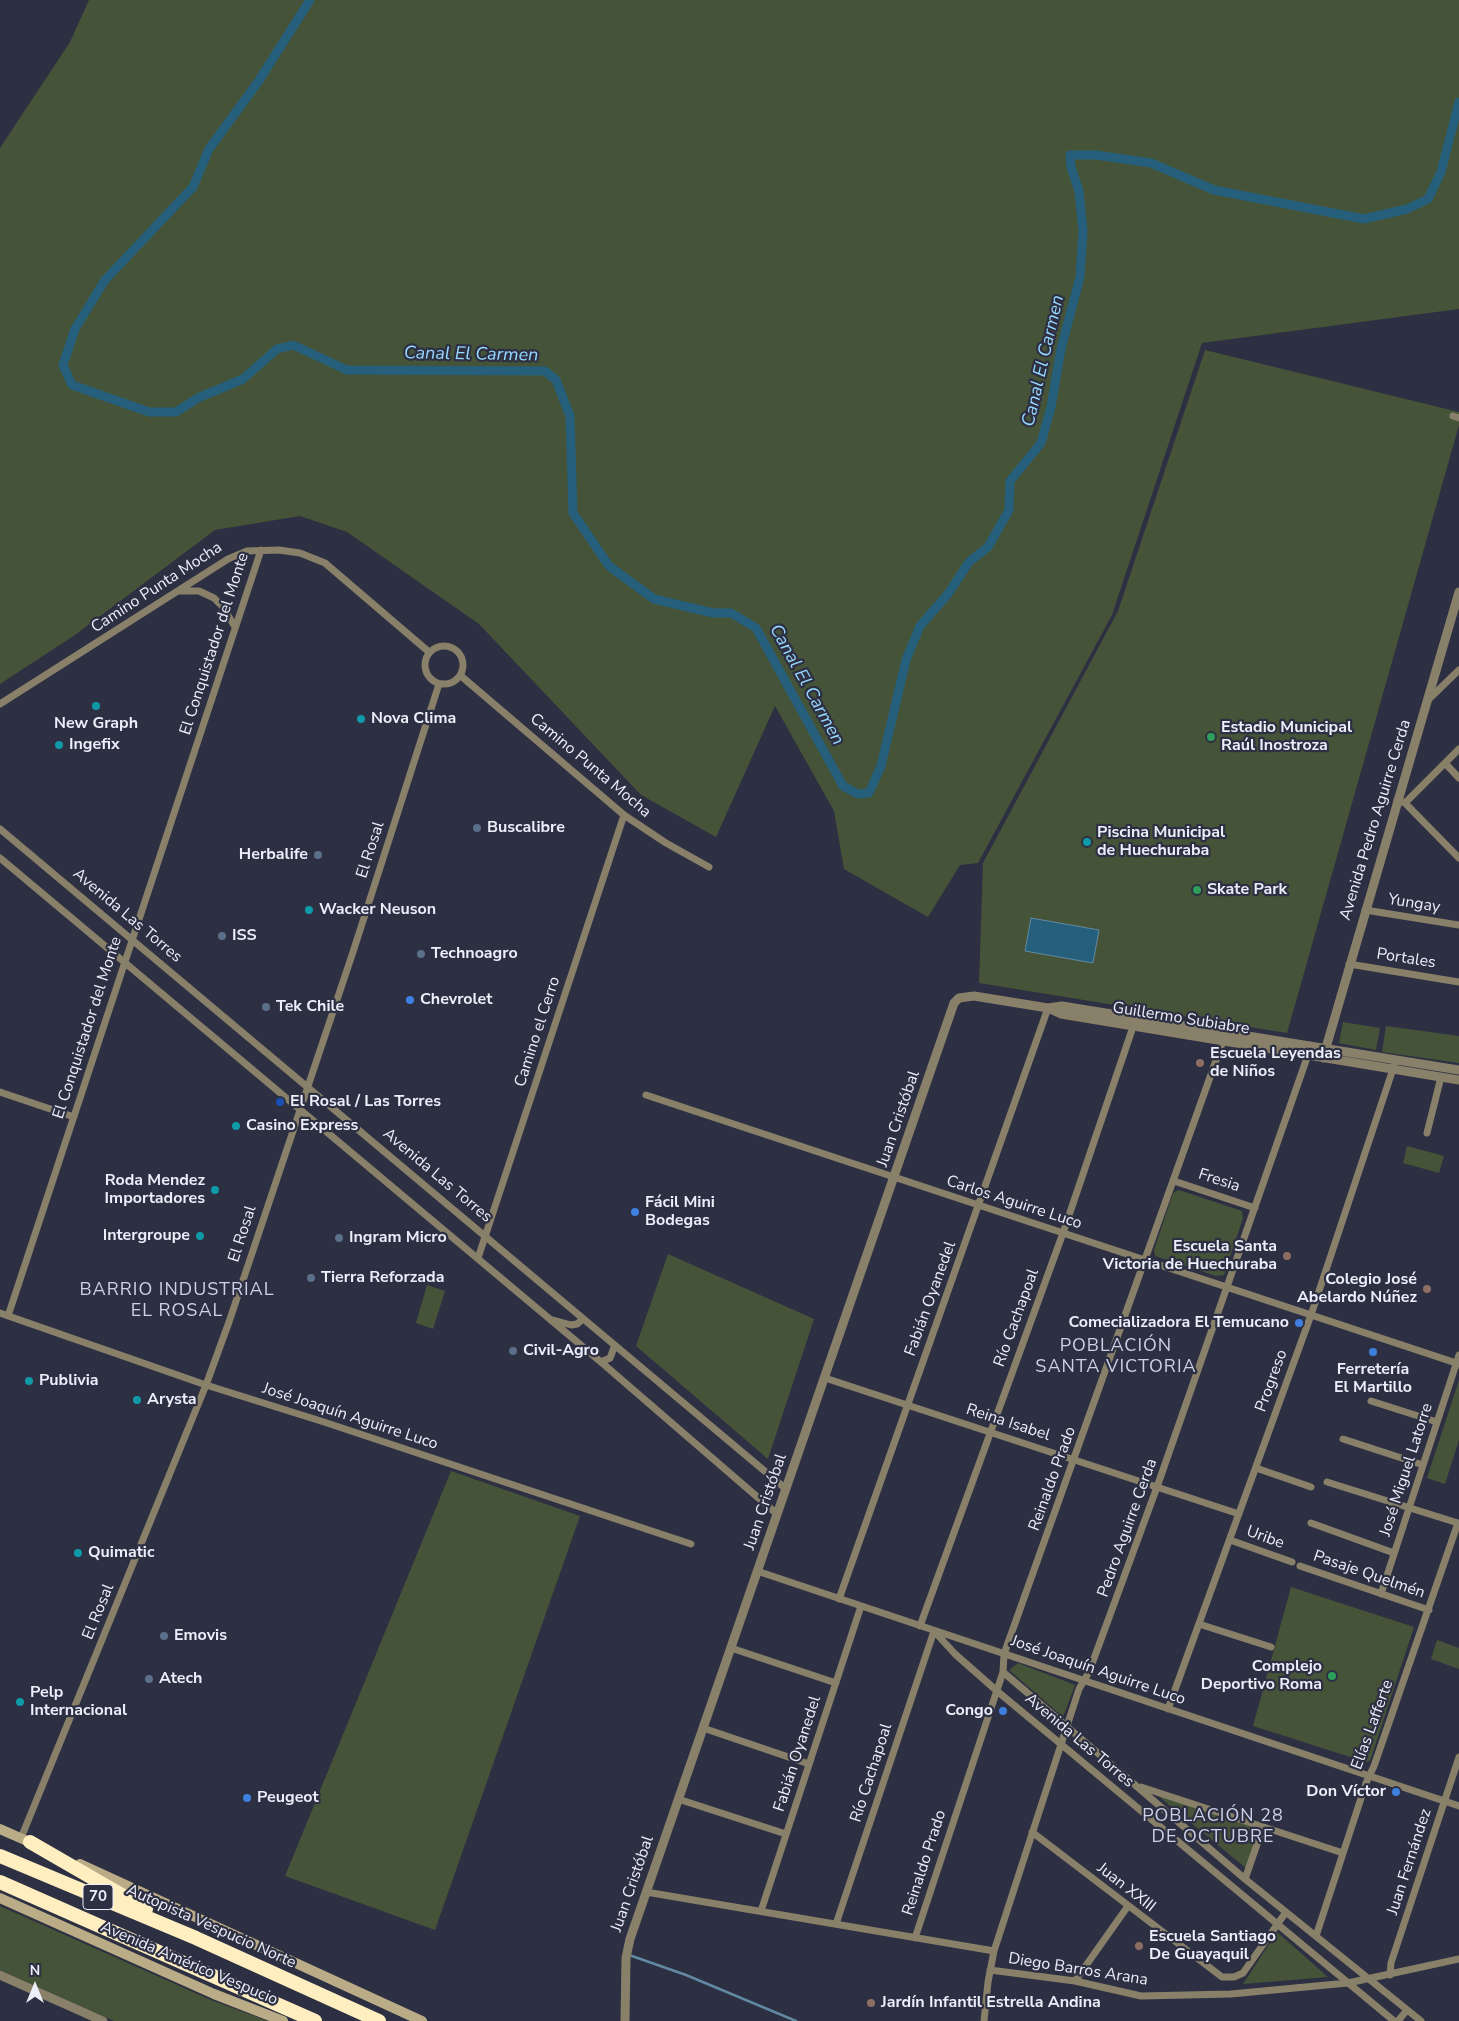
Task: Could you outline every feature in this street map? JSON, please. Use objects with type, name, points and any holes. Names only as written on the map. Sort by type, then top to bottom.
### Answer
[{"type":"highway","points":[[25,1840],[196,1938]]},
{"type":"highway","name":"Autopista Vespucio Norte","points":[[0,1856],[196,1938],[379,2021]]},
{"type":"highway","name":"70","points":[[0,1882],[315,2021]]},
{"type":"highway","points":[[0,1888],[70,1913]]},
{"type":"main road","points":[[0,1829],[227,1930],[422,2021]]},
{"type":"main road","name":"Avenida Américo Vespucio","points":[[0,1898],[214,1994],[283,2021]]},
{"type":"street","name":"Camino Punta Mocha","points":[[0,704],[237,554],[261,550],[300,553],[325,563],[429,652]]},
{"type":"street","name":"El Conquistador del Monte","points":[[8,1316],[261,550]]},
{"type":"street","points":[[178,591],[199,591],[214,598],[223,607],[235,627]]},
{"type":"street","name":"Avenida Pedro Aguirre Cerda","points":[[1324,1053],[1365,910],[1401,802],[1427,701],[1459,592]]},
{"type":"street","points":[[440,646],[453,647],[459,651],[464,663],[461,676],[451,683],[439,684],[433,681],[426,671],[426,658],[429,652],[440,646]]},
{"type":"street","points":[[1427,701],[1459,670]]},
{"type":"street","name":"Camino Punta Mocha","points":[[461,676],[624,815],[666,843],[710,867]]},
{"type":"street","name":"El Rosal","points":[[25,1840],[206,1385],[308,1085],[439,684]]},
{"type":"street","points":[[1459,749],[1445,764],[1401,802],[1459,858]]},
{"type":"street","points":[[1445,764],[1459,778]]},
{"type":"street","name":"Camino el Cerro","points":[[478,1258],[624,815]]},
{"type":"street","name":"Avenida Las Torres","points":[[0,828],[786,1488]]},
{"type":"street","points":[[0,858],[126,961],[602,1362],[777,1514]]},
{"type":"street","name":"Yungay","points":[[1365,910],[1459,925]]},
{"type":"street","name":"Portales","points":[[1349,964],[1459,982]]},
{"type":"street","name":"Guillermo Subiabre","points":[[959,998],[974,996],[1048,1008],[1062,1006],[1135,1022],[1309,1051],[1396,1060],[1459,1070]]},
{"type":"street","name":"Juan Cristóbal","points":[[625,2021],[627,1947],[954,1003],[959,998]]},
{"type":"street","name":"Fabián Oyanedel","points":[[840,1599],[980,1206],[1048,1008]]},
{"type":"street","name":"Río Cachapoal","points":[[920,1626],[1063,1233],[1135,1022]]},
{"type":"street","name":"Reinaldo Prado","points":[[915,1938],[1003,1672],[1004,1654],[1075,1460],[1224,1037]]},
{"type":"street","name":"Pedro Aguirre Cerda","points":[[984,2021],[994,1951],[1078,1689],[1090,1672],[1157,1487],[1309,1051]]},
{"type":"street","name":"Guillermo Subiabre","points":[[1324,1053],[1393,1069],[1459,1080]]},
{"type":"street","name":"Progreso","points":[[1168,1710],[1311,1315],[1396,1060]]},
{"type":"street","points":[[1427,1133],[1442,1077]]},
{"type":"street","points":[[0,1092],[74,1117]]},
{"type":"street","name":"Carlos Aguirre Luco","points":[[646,1095],[1458,1364]]},
{"type":"street","name":"Fresia","points":[[1174,1180],[1255,1208]]},
{"type":"street","name":"José Joaquín Aguirre Luco","points":[[0,1313],[206,1385],[324,1422],[692,1544]]},
{"type":"street","points":[[548,1318],[571,1325],[577,1324],[583,1319]]},
{"type":"street","points":[[602,1362],[610,1358],[615,1345]]},
{"type":"street","name":"José Miguel Latorre","points":[[1381,1594],[1437,1422],[1458,1364],[1459,1355]]},
{"type":"street","name":"Reina Isabel","points":[[825,1378],[1239,1514]]},
{"type":"street","points":[[1371,1401],[1437,1422]]},
{"type":"street","points":[[1343,1439],[1423,1465]]},
{"type":"street","points":[[1256,1468],[1312,1487]]},
{"type":"street","points":[[1327,1482],[1458,1523]]},
{"type":"street","points":[[1312,1523],[1394,1553]]},
{"type":"street","name":"Elías Lafferte","points":[[1316,1936],[1369,1776],[1429,1610],[1458,1523]]},
{"type":"street","name":"Uribe","points":[[1230,1540],[1292,1562]]},
{"type":"street","name":"Pasaje Quelmén","points":[[1300,1566],[1429,1610]]},
{"type":"street","name":"José Joaquín Aguirre Luco","points":[[757,1571],[1459,1806]]},
{"type":"street","name":"Fabián Oyanedel","points":[[760,1912],[861,1606]]},
{"type":"street","points":[[1199,1624],[1271,1648]]},
{"type":"street","name":"Avenida Las Torres","points":[[934,1631],[955,1654],[996,1691],[1394,2021]]},
{"type":"street","name":"Río Cachapoal","points":[[836,1924],[934,1631]]},
{"type":"street","points":[[731,1648],[836,1683]]},
{"type":"street","name":"Avenida Las Torres","points":[[1003,1672],[1245,1879],[1421,2021]]},
{"type":"street","points":[[703,1728],[809,1764]]},
{"type":"street","name":"Juan Fernández","points":[[1390,1975],[1390,1963],[1459,1758]]},
{"type":"street","points":[[1136,1785],[1343,1853]]},
{"type":"street","points":[[678,1800],[786,1834]]},
{"type":"street","points":[[1245,1879],[1263,1827]]},
{"type":"street","name":"Juan XXIII","points":[[1032,1832],[1216,1974],[1230,1978],[1243,1973],[1278,1923]]},
{"type":"street","name":"Diego Barros Arana","points":[[646,1892],[994,1951]]},
{"type":"street","points":[[1075,1981],[1128,1906]]},
{"type":"street","points":[[1278,1923],[1286,1912]]},
{"type":"street","name":"Diego Barros Arana","points":[[990,1970],[1075,1981],[1142,1996],[1231,1994],[1369,1979],[1459,1959]]},
{"type":"street","points":[[0,1975],[103,2021]]},
{"type":"street","points":[[1398,2021],[1408,2010]]},
{"type":"green space","points":[[89,0],[1459,0],[1459,309],[1202,343],[1112,615],[978,863],[960,865],[928,917],[844,869],[834,811],[775,706],[716,837],[641,795],[479,624],[347,532],[300,516],[215,530],[75,635],[0,684],[0,148],[70,42]]},
{"type":"green space","name":"Estadio Municipal Raúl Inostroza","points":[[1205,350],[1459,412],[1459,425],[1287,1033],[979,983],[983,863],[1118,611]]},
{"type":"green space","points":[[1343,1022],[1380,1028],[1376,1050],[1339,1043]]},
{"type":"green space","points":[[1386,1026],[1459,1036],[1459,1063],[1382,1052]]},
{"type":"green space","points":[[1407,1146],[1444,1156],[1439,1173],[1403,1163]]},
{"type":"green space","points":[[1179,1190],[1242,1211],[1243,1218],[1224,1275],[1216,1276],[1155,1256],[1154,1250],[1173,1193]]},
{"type":"green space","points":[[668,1254],[814,1319],[768,1459],[636,1346]]},
{"type":"green space","points":[[427,1285],[445,1291],[433,1329],[416,1323]]},
{"type":"green space","points":[[1459,1380],[1459,1440],[1445,1484],[1427,1478]]},
{"type":"green space","points":[[451,1471],[580,1516],[435,1930],[285,1876]]},
{"type":"green space","name":"Complejo Deportivo Roma","points":[[1291,1587],[1414,1627],[1370,1761],[1366,1762],[1253,1726]]},
{"type":"green space","points":[[1437,1640],[1459,1648],[1459,1669],[1431,1659]]},
{"type":"green space","points":[[1018,1663],[1075,1685],[1063,1717],[1009,1670]]},
{"type":"green space","points":[[1157,1795],[1257,1828],[1247,1869]]},
{"type":"green space","points":[[0,1906],[211,2000],[268,2021],[114,2021],[0,1970]]},
{"type":"green space","points":[[1277,1932],[1328,1977],[1243,1984]]},
{"type":"water","points":[[1031,918],[1099,930],[1093,963],[1025,951]]},
{"type":"waterway","name":"Canal El Carmen","points":[[310,0],[258,82],[209,149],[193,187],[105,280],[75,329],[63,365],[72,385],[149,412],[176,412],[198,398],[243,379],[277,349],[293,345],[347,370],[545,371],[556,380],[570,416],[573,513],[609,566],[654,599],[713,613],[731,613],[756,628],[843,786],[858,794],[869,793],[881,766],[906,660],[920,626],[948,594],[969,562],[988,547],[1009,510],[1010,481],[1041,443],[1051,407],[1061,349],[1080,277],[1083,231],[1079,191],[1071,167],[1070,155],[1096,155],[1151,163],[1214,190],[1364,219],[1407,209],[1428,199],[1441,172],[1459,102]]},
{"type":"waterway","points":[[632,1956],[686,1975],[796,2021]]},
{"type":"place","name":"New Graph","points":[[96,706]]},
{"type":"place","name":"Nova Clima","points":[[361,719]]},
{"type":"place","name":"Estadio Municipal Raúl Inostroza","points":[[1211,737]]},
{"type":"place","name":"Ingefix","points":[[59,745]]},
{"type":"place","name":"Buscalibre","points":[[477,828]]},
{"type":"place","name":"Piscina Municipal de Huechuraba","points":[[1087,842]]},
{"type":"place","name":"Herbalife","points":[[318,855]]},
{"type":"place","name":"Skate Park","points":[[1197,890]]},
{"type":"place","name":"Wacker Neuson","points":[[309,910]]},
{"type":"place","name":"ISS","points":[[222,936]]},
{"type":"place","name":"Technoagro","points":[[421,954]]},
{"type":"place","name":"Chevrolet","points":[[410,1000]]},
{"type":"place","name":"Tek Chile","points":[[266,1007]]},
{"type":"place","name":"Escuela Leyendas de Niños","points":[[1200,1063]]},
{"type":"place","name":"El Rosal / Las Torres","points":[[280,1102]]},
{"type":"place","name":"Casino Express","points":[[236,1126]]},
{"type":"place","name":"Roda Mendez Importadores","points":[[215,1190]]},
{"type":"place","name":"Fácil Mini Bodegas","points":[[635,1212]]},
{"type":"place","name":"Intergroupe","points":[[200,1236]]},
{"type":"place","name":"Ingram Micro","points":[[339,1238]]},
{"type":"place","name":"Escuela Santa Victoria de Huechuraba","points":[[1287,1256]]},
{"type":"place","name":"Tierra Reforzada","points":[[311,1278]]},
{"type":"place","name":"Colegio José Abelardo Núñez","points":[[1427,1289]]},
{"type":"place","name":"Comecializadora El Temucano","points":[[1299,1323]]},
{"type":"place","name":"Civil-Agro","points":[[513,1351]]},
{"type":"place","name":"Ferretería El Martillo","points":[[1373,1352]]},
{"type":"place","name":"Publivia","points":[[29,1381]]},
{"type":"place","name":"Arysta","points":[[137,1400]]},
{"type":"place","name":"Quimatic","points":[[78,1553]]},
{"type":"place","name":"Emovis","points":[[164,1636]]},
{"type":"place","name":"Complejo Deportivo Roma","points":[[1332,1676]]},
{"type":"place","name":"Atech","points":[[149,1679]]},
{"type":"place","name":"Pelp Internacional","points":[[20,1702]]},
{"type":"place","name":"Congo","points":[[1003,1711]]},
{"type":"place","name":"Don Víctor","points":[[1396,1792]]},
{"type":"place","name":"Peugeot","points":[[247,1798]]},
{"type":"place","name":"Escuela Santiago De Guayaquil","points":[[1139,1946]]},
{"type":"place","name":"Jardín Infantil Estrella Andina","points":[[871,2003]]},
{"type":"district","name":"BARRIO INDUSTRIAL EL ROSAL","points":[[177,1301]]},
{"type":"district","name":"POBLACIÓN SANTA VICTORIA","points":[[1116,1357]]},
{"type":"district","name":"POBLACIÓN 28 DE OCTUBRE","points":[[1213,1827]]}]
